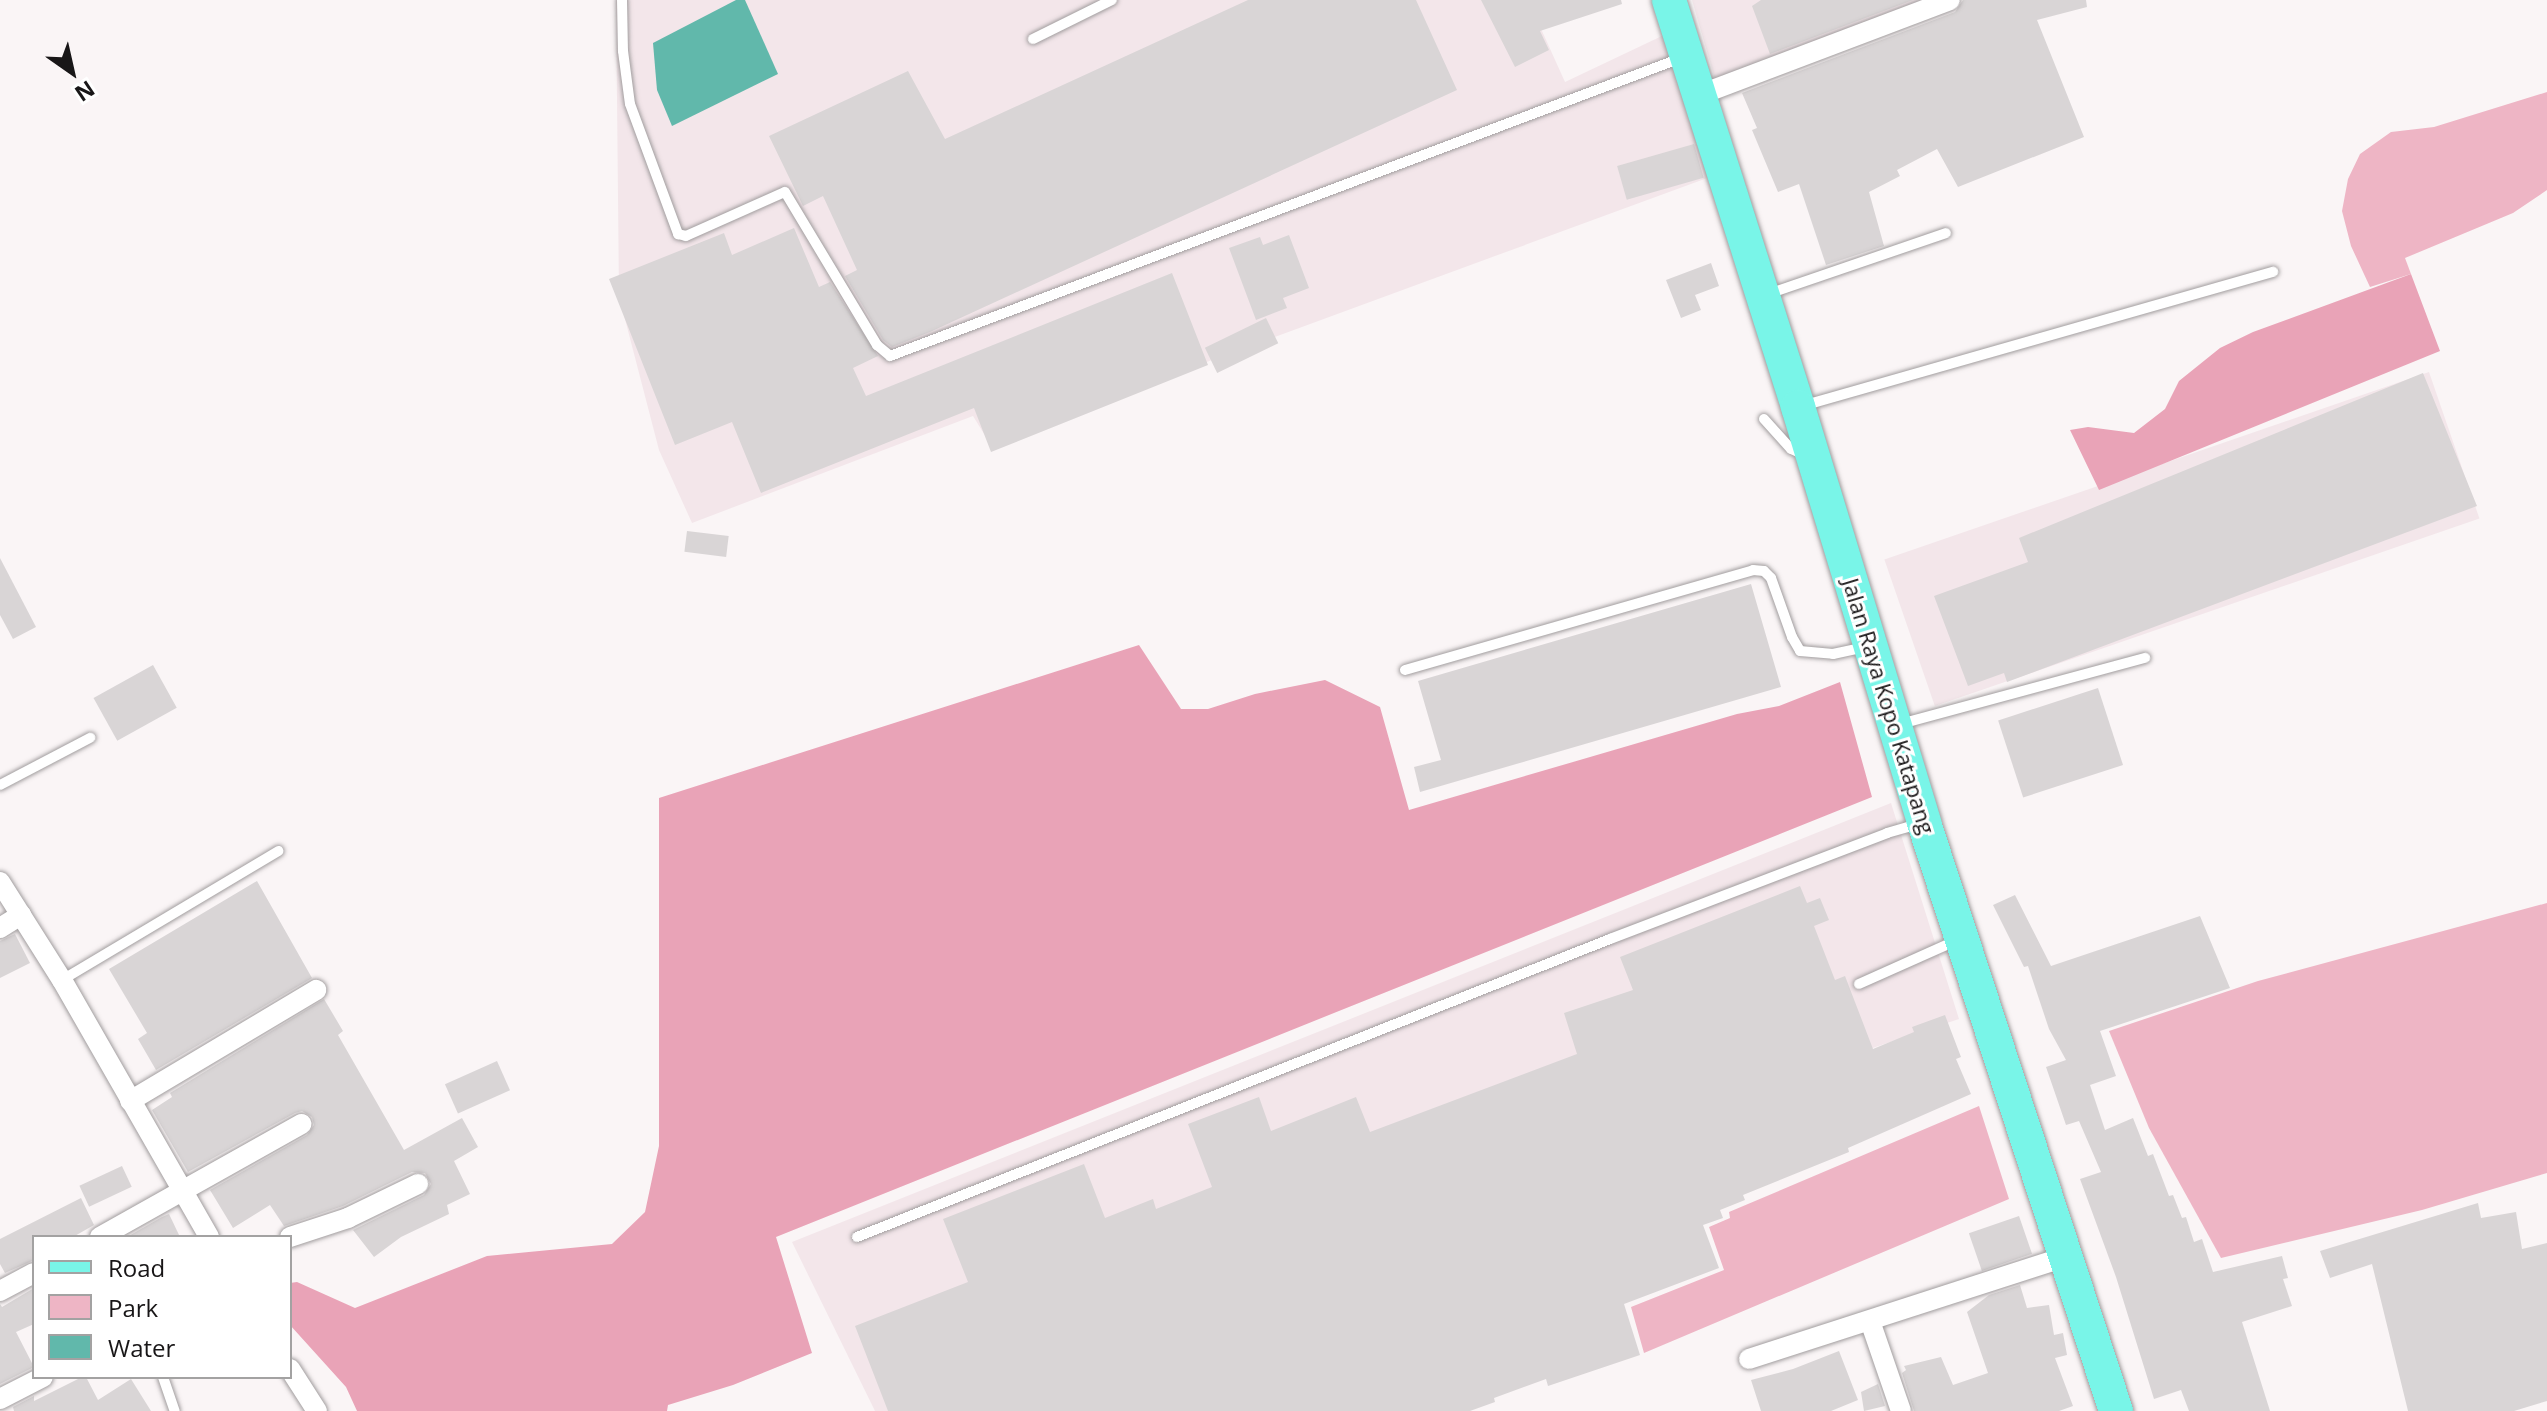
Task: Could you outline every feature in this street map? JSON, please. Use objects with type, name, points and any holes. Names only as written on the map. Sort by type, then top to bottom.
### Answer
[{"type":"main road","name":"Jalan Raya Kopo Katapang","points":[[1669,0],[1798,407],[1893,726],[2065,1257],[2110,1409]]},
{"type":"street","points":[[1699,95],[1950,0]]},
{"type":"street","points":[[0,882],[62,980],[208,1235]]},
{"type":"street","points":[[0,928],[21,915]]},
{"type":"street","points":[[130,1101],[316,990]]},
{"type":"street","points":[[104,1235],[301,1124]]},
{"type":"street","points":[[292,1236],[348,1218],[418,1184]]},
{"type":"street","points":[[1749,1359],[2065,1257]]},
{"type":"street","points":[[0,1291],[32,1274]]},
{"type":"street","points":[[1870,1321],[1901,1411]]},
{"type":"street","points":[[292,1372],[317,1411]]},
{"type":"street","points":[[5,1411],[0,1400],[39,1379]]},
{"type":"lane","points":[[622,0],[623,51],[630,104],[678,234],[686,236],[785,192],[877,345],[890,356],[1686,56]]},
{"type":"lane","points":[[1033,39],[1112,0]]},
{"type":"lane","points":[[1762,296],[1946,233]]},
{"type":"lane","points":[[1798,407],[2273,272]]},
{"type":"lane","points":[[1764,419],[1791,449],[1814,460]]},
{"type":"lane","points":[[1405,670],[1753,570],[1764,571],[1771,578],[1800,651],[1833,654],[1871,646]]},
{"type":"lane","points":[[1893,726],[2145,658]]},
{"type":"lane","points":[[0,785],[90,738]]},
{"type":"lane","points":[[857,1237],[1625,933],[1887,833],[1924,823]]},
{"type":"lane","points":[[62,980],[278,851]]},
{"type":"lane","points":[[1859,984],[1962,938]]},
{"type":"lane","points":[[164,1379],[175,1411]]},
{"type":"shaded area","points":[[616,0],[1528,0],[1565,82],[1664,35],[1710,177],[989,442],[973,416],[692,523],[659,450],[619,296]]},
{"type":"shaded area","points":[[1692,0],[1936,0],[1717,86]]},
{"type":"shaded area","points":[[2411,274],[2440,351],[2099,490],[2070,430],[2088,427],[2134,433],[2165,409],[2179,381],[2220,348],[2253,332]]},
{"type":"shaded area","points":[[2429,372],[2479,519],[1935,706],[1884,560]]},
{"type":"shaded area","points":[[1139,645],[1181,709],[1208,709],[1255,694],[1325,680],[1380,707],[1409,810],[1737,714],[1779,706],[1840,682],[1872,797],[776,1237],[812,1353],[733,1385],[668,1405],[667,1411],[357,1411],[346,1387],[292,1327],[292,1283],[297,1282],[355,1308],[487,1256],[612,1244],[645,1212],[659,1146],[659,798]]},
{"type":"shaded area","points":[[1891,803],[1959,1019],[1688,1110],[1619,1300],[1442,1411],[875,1411],[792,1242]]},
{"type":"green space","points":[[2547,92],[2547,190],[2513,213],[2405,258],[2411,274],[2370,287],[2351,246],[2342,211],[2348,179],[2360,154],[2391,132],[2434,127]]},
{"type":"green space","points":[[2547,903],[2547,1173],[2422,1210],[2221,1258],[2149,1128],[2109,1031],[2258,981]]},
{"type":"green space","points":[[1979,1106],[2009,1199],[1644,1353],[1631,1307],[1724,1270],[1709,1227],[1730,1218],[1729,1212]]},
{"type":"water","points":[[736,0],[745,0],[778,74],[672,126],[657,90],[653,43]]},
{"type":"building","points":[[1248,0],[1416,0],[1457,90],[930,332],[892,347],[883,340],[845,276],[857,270],[823,196],[803,206],[769,136],[908,71],[945,139]]},
{"type":"building","points":[[1481,0],[1621,0],[1622,4],[1540,31],[1549,50],[1515,67]]},
{"type":"building","points":[[1761,0],[1913,0],[1770,54],[1752,6]]},
{"type":"building","points":[[1963,0],[2086,0],[2087,7],[2037,20],[2084,137],[1958,187],[1937,149],[1897,170],[1900,176],[1869,192],[1884,246],[1826,265],[1799,184],[1778,192],[1752,130],[1757,128],[1742,93],[1955,12]]},
{"type":"building","points":[[1694,144],[1704,178],[1627,200],[1617,166]]},
{"type":"building","points":[[794,228],[819,287],[830,282],[878,356],[853,368],[866,396],[1172,273],[1208,365],[991,452],[974,408],[761,493],[732,422],[675,445],[609,279],[724,233],[732,255]]},
{"type":"building","points":[[1289,235],[1309,288],[1283,298],[1287,308],[1256,320],[1229,248],[1260,237],[1263,245]]},
{"type":"building","points":[[1711,263],[1719,286],[1695,295],[1701,310],[1681,318],[1666,280]]},
{"type":"building","points":[[1266,318],[1278,343],[1217,373],[1205,348]]},
{"type":"building","points":[[2423,373],[2477,506],[2007,682],[2004,673],[1968,686],[1934,596],[2028,562],[2019,538]]},
{"type":"building","points":[[687,531],[729,536],[726,557],[684,552]]},
{"type":"building","points":[[0,558],[36,627],[13,639],[0,615]]},
{"type":"building","points":[[1751,584],[1781,687],[1420,792],[1414,767],[1441,760],[1418,681]]},
{"type":"building","points":[[153,665],[177,708],[117,741],[94,698]]},
{"type":"building","points":[[2098,688],[2123,765],[2023,797],[1998,720]]},
{"type":"building","points":[[257,881],[312,978],[156,1070],[138,1039],[147,1033],[109,969]]},
{"type":"building","points":[[1800,886],[1807,903],[1820,898],[1829,920],[1814,926],[1835,980],[1845,976],[1873,1049],[1914,1032],[1912,1027],[1945,1015],[1961,1057],[1956,1059],[1971,1094],[1848,1148],[1849,1152],[1743,1195],[1745,1200],[1720,1210],[1723,1218],[1703,1225],[1719,1268],[1624,1304],[1640,1355],[1548,1386],[1546,1379],[1494,1398],[1495,1402],[1470,1411],[888,1411],[855,1326],[968,1282],[943,1219],[1084,1164],[1105,1218],[1153,1199],[1156,1209],[1212,1187],[1188,1124],[1259,1097],[1271,1131],[1356,1097],[1370,1132],[1577,1054],[1564,1013],[1633,990],[1620,957]]},
{"type":"building","points":[[2015,895],[2051,966],[2200,916],[2230,988],[2100,1031],[2116,1076],[2090,1085],[2105,1130],[2133,1118],[2148,1156],[2153,1154],[2169,1196],[2173,1195],[2182,1218],[2186,1217],[2194,1242],[2202,1239],[2213,1272],[2282,1256],[2288,1278],[2283,1279],[2292,1306],[2242,1322],[2270,1411],[2189,1411],[2181,1390],[2154,1399],[2116,1277],[2080,1179],[2101,1172],[2079,1121],[2066,1125],[2046,1067],[2066,1060],[2049,1029],[2028,966],[2024,967],[1993,905]]},
{"type":"building","points":[[15,934],[30,963],[0,978],[0,941]]},
{"type":"building","points":[[324,999],[343,1031],[338,1035],[404,1150],[462,1118],[478,1147],[454,1161],[470,1194],[447,1205],[449,1214],[401,1237],[374,1257],[353,1230],[424,1195],[431,1184],[425,1173],[412,1172],[343,1206],[284,1226],[270,1205],[233,1228],[210,1190],[307,1135],[314,1125],[312,1117],[302,1111],[295,1113],[188,1172],[152,1110],[172,1097],[170,1093]]},
{"type":"building","points":[[497,1061],[510,1090],[458,1113],[445,1084]]},
{"type":"building","points":[[122,1166],[132,1187],[89,1207],[79,1186]]},
{"type":"building","points":[[81,1198],[94,1225],[76,1235],[32,1235],[32,1261],[5,1273],[0,1264],[0,1239]]},
{"type":"building","points":[[2478,1203],[2481,1218],[2516,1212],[2522,1249],[2547,1243],[2547,1401],[2514,1411],[2408,1411],[2372,1264],[2330,1278],[2320,1251]]},
{"type":"building","points":[[169,1214],[179,1235],[130,1235]]},
{"type":"building","points":[[2019,1216],[2032,1254],[1982,1271],[1969,1233]]},
{"type":"building","points":[[2020,1285],[2027,1308],[2049,1305],[2054,1335],[2063,1333],[2067,1355],[2055,1358],[2073,1406],[2059,1411],[1914,1411],[1902,1373],[1906,1370],[1904,1366],[1941,1357],[1953,1385],[1988,1373],[1967,1312],[1989,1295]]},
{"type":"building","points":[[32,1289],[32,1325],[16,1332],[32,1368],[0,1384],[0,1304],[2,1307]]},
{"type":"building","points":[[1839,1351],[1858,1400],[1831,1411],[1761,1411],[1751,1380],[1793,1369]]},
{"type":"building","points":[[78,1379],[87,1379],[98,1400],[131,1379],[151,1411],[14,1411],[13,1407],[34,1396],[34,1401]]},
{"type":"building","points":[[1878,1384],[1885,1406],[1864,1411],[1861,1392]]}]
